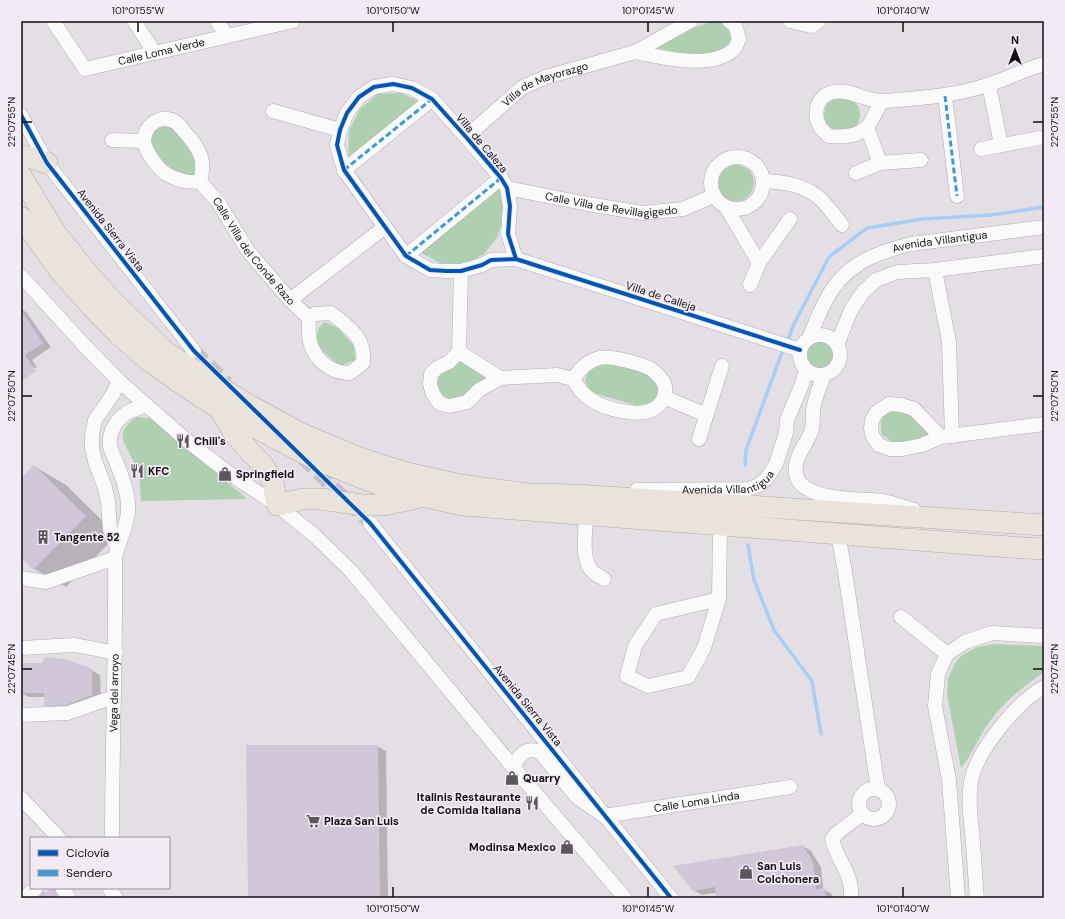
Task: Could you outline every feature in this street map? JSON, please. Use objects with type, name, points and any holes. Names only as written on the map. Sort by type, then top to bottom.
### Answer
[{"type":"highway","points":[[21,155],[47,163]]},
{"type":"highway","points":[[21,176],[55,232],[84,269],[115,304],[167,353],[245,403],[302,434],[354,456],[403,472],[460,485],[528,494],[574,495],[1044,525]]},
{"type":"highway","points":[[21,217],[60,271],[91,306],[119,335],[148,360],[220,409],[315,459],[390,489],[463,505],[1044,549]]},
{"type":"highway","points":[[220,409],[234,433],[263,465],[273,482],[277,505],[303,499],[321,499],[362,505],[383,505],[425,497]]},
{"type":"street","name":"Calle Loma Verde","points":[[52,21],[85,69],[294,21]]},
{"type":"street","points":[[134,21],[155,53]]},
{"type":"street","points":[[217,21],[227,36]]},
{"type":"street","name":"Villa de Mayorazgo","points":[[466,136],[523,87],[546,77],[635,52],[692,21]]},
{"type":"street","name":"Villa de Mayorazgo","points":[[635,52],[679,60],[701,62],[718,58],[734,50],[738,39],[735,26],[729,21]]},
{"type":"street","points":[[790,21],[811,26],[819,21]]},
{"type":"street","points":[[881,102],[867,127],[857,133],[843,137],[829,136],[819,126],[816,112],[819,103],[825,96],[835,92],[848,93],[881,102],[945,96],[989,84],[1044,64]]},
{"type":"street","name":"Villa de Caleza","points":[[393,84],[412,88],[432,99],[466,136],[504,183],[510,206],[508,234],[516,259],[491,260],[482,265],[461,271],[430,270],[406,256],[344,170],[337,145],[340,130],[347,113],[359,97],[374,87],[393,84]]},
{"type":"street","points":[[989,84],[1001,145]]},
{"type":"street","points":[[945,96],[957,196]]},
{"type":"street","points":[[344,170],[432,99]]},
{"type":"street","points":[[273,110],[340,130]]},
{"type":"street","name":"Avenida Sierra Vista","points":[[21,115],[47,163],[194,351]]},
{"type":"street","points":[[158,119],[167,119],[178,124],[197,148],[202,160],[200,182],[184,181],[165,173],[149,155],[144,141],[147,128],[158,119]]},
{"type":"street","points":[[867,127],[880,164]]},
{"type":"street","points":[[981,149],[1040,138]]},
{"type":"street","points":[[112,140],[144,141]]},
{"type":"street","points":[[735,157],[749,160],[756,165],[761,172],[763,181],[760,194],[752,204],[744,208],[735,209],[726,207],[719,203],[713,196],[710,188],[710,179],[718,164],[725,159],[735,157]]},
{"type":"street","points":[[856,173],[880,164],[920,160]]},
{"type":"street","points":[[763,181],[786,183],[804,188],[818,197],[842,224]]},
{"type":"street","name":"Calle Villa del Conde Razo","points":[[200,182],[218,202],[248,251],[290,300],[309,318]]},
{"type":"street","points":[[406,256],[504,183]]},
{"type":"street","name":"Calle Villa de Revillagigedo","points":[[504,183],[593,205],[643,212],[683,209],[713,196]]},
{"type":"street","points":[[726,207],[759,262]]},
{"type":"street","points":[[750,285],[759,262],[790,219]]},
{"type":"street","points":[[290,300],[385,227]]},
{"type":"street","name":"Avenida Villantigua","points":[[809,338],[826,300],[836,284],[848,272],[867,258],[890,249],[911,244],[1044,227]]},
{"type":"street","points":[[837,345],[851,310],[863,292],[876,280],[897,272],[935,270],[1044,256]]},
{"type":"street","name":"Villa de Calleja","points":[[516,259],[797,349]]},
{"type":"street","points":[[935,270],[949,342],[946,436]]},
{"type":"street","points":[[461,271],[459,352],[449,362],[437,368],[431,374],[430,384],[433,394],[440,404],[450,406],[467,402],[479,390],[500,378],[557,375],[573,378],[583,394],[599,405],[634,413],[649,411],[659,405],[664,397],[666,388],[662,379],[651,369],[610,357],[599,358],[589,362],[578,371],[573,378]]},
{"type":"street","points":[[21,276],[119,381],[207,457],[277,505],[316,536],[351,571],[513,767],[625,898]]},
{"type":"street","points":[[330,313],[350,328],[361,343],[364,354],[363,363],[350,373],[344,373],[334,370],[318,359],[308,335],[309,318],[315,314],[330,313]]},
{"type":"street","points":[[819,335],[825,336],[834,341],[837,345],[840,357],[838,364],[835,369],[824,375],[817,375],[806,370],[800,361],[797,349],[809,338],[819,335]]},
{"type":"street","points":[[459,352],[500,378]]},
{"type":"street","points":[[699,439],[722,366]]},
{"type":"street","name":"Avenida Villantigua","points":[[574,495],[631,490],[749,489],[759,485],[767,478],[776,464],[786,433],[787,420],[802,384],[806,370]]},
{"type":"street","points":[[824,375],[813,413],[813,426],[808,438],[799,452],[796,468],[798,480],[806,488],[823,495],[883,501],[944,518]]},
{"type":"street","name":"Vega del arroyo","points":[[112,837],[113,698],[116,653],[116,553],[110,529],[108,501],[92,448],[92,435],[95,420],[113,394],[119,381]]},
{"type":"street","points":[[664,397],[706,415]]},
{"type":"street","points":[[946,436],[914,409],[901,405],[889,404],[877,412],[872,420],[871,429],[873,437],[879,445],[890,449],[903,449],[922,445],[946,436],[1044,424]]},
{"type":"street","name":"Vega del arroyo","points":[[116,553],[125,530],[128,512],[127,495],[110,447],[110,436],[113,427],[120,418],[130,411],[147,406]]},
{"type":"street","points":[[792,409],[813,413]]},
{"type":"street","points":[[786,433],[808,438]]},
{"type":"street","points":[[586,515],[585,548],[587,563],[594,573],[604,579]]},
{"type":"street","name":"Avenida Sierra Vista","points":[[370,523],[604,816],[672,898]]},
{"type":"street","points":[[719,599],[656,614],[635,646],[627,676],[648,686],[688,677],[704,648],[719,599],[720,525]]},
{"type":"street","points":[[838,534],[846,572],[878,789]]},
{"type":"street","points":[[1009,547],[1044,556]]},
{"type":"street","points":[[21,578],[46,582],[116,553]]},
{"type":"street","points":[[901,617],[947,654]]},
{"type":"street","points":[[958,898],[949,780],[935,706],[938,674],[947,654],[965,642],[992,633],[1044,636]]},
{"type":"street","points":[[21,648],[75,645],[116,653]]},
{"type":"street","points":[[977,898],[969,802],[971,781],[980,758],[995,734],[1013,713],[1044,687]]},
{"type":"street","points":[[21,714],[68,713],[113,698]]},
{"type":"street","points":[[513,767],[520,755],[529,750],[540,752],[577,797],[604,816]]},
{"type":"street","points":[[949,780],[954,782],[971,781]]},
{"type":"street","name":"Calle Loma Linda","points":[[604,816],[790,787]]},
{"type":"street","points":[[871,789],[878,789],[886,795],[889,800],[889,805],[888,811],[884,815],[876,819],[871,819],[862,814],[858,804],[862,794],[871,789]]},
{"type":"street","points":[[21,798],[58,837]]},
{"type":"street","points":[[851,898],[849,877],[834,847],[832,839],[837,833],[862,814]]},
{"type":"street","points":[[955,861],[974,859]]},
{"type":"street","points":[[24,898],[35,889]]},
{"type":"street","points":[[63,889],[69,898]]},
{"type":"street","points":[[109,889],[116,898]]},
{"type":"green space","points":[[712,21],[719,21],[729,24],[733,44],[716,53],[699,56],[655,48],[686,31]]},
{"type":"green space","points":[[400,93],[419,101],[348,158],[349,130],[360,109],[378,94]]},
{"type":"green space","points":[[842,97],[855,102],[860,115],[855,128],[842,133],[829,128],[824,115],[829,102]]},
{"type":"green space","points":[[162,125],[174,128],[196,154],[196,175],[183,176],[177,174],[167,168],[159,158],[151,142],[154,130]]},
{"type":"green space","points":[[736,165],[749,170],[754,183],[749,196],[736,201],[723,196],[718,183],[723,170]]},
{"type":"green space","points":[[499,188],[504,200],[504,218],[497,238],[484,254],[466,264],[440,263],[421,253]]},
{"type":"green space","points":[[325,322],[338,328],[354,346],[355,360],[340,366],[315,342],[319,327]]},
{"type":"green space","points":[[820,340],[826,341],[834,349],[834,361],[826,369],[820,370],[814,369],[806,361],[805,355],[806,349],[814,341]]},
{"type":"green space","points":[[460,360],[489,378],[465,397],[452,401],[440,393],[436,383],[441,372]]},
{"type":"green space","points":[[608,361],[650,373],[660,386],[660,394],[653,404],[642,407],[590,392],[585,380],[591,366]]},
{"type":"green space","points":[[896,408],[910,413],[930,434],[907,443],[894,443],[882,435],[882,418],[884,415]]},
{"type":"green space","points":[[137,417],[150,418],[157,422],[247,499],[141,501],[139,472],[123,441],[124,430],[131,421]]},
{"type":"green space","points":[[994,644],[1044,646],[1044,672],[1021,689],[1000,709],[984,729],[961,768],[947,695],[948,678],[955,663],[962,655],[977,647]]},
{"type":"building","points":[[21,310],[43,343],[25,355],[36,371],[21,382]]},
{"type":"building","name":"Tangente 52","points":[[34,465],[86,516],[33,570],[21,557],[21,478]]},
{"type":"building","points":[[48,657],[69,660],[92,669],[92,695],[66,705],[44,706],[44,693],[21,693],[21,663],[42,663],[44,658]]},
{"type":"building","name":"Plaza San Luis","points":[[246,745],[378,745],[380,898],[248,898]]},
{"type":"building","name":"San Luis Colchonera","points":[[803,845],[813,862],[816,889],[824,888],[826,898],[716,898],[715,887],[693,891],[673,866]]},
{"type":"building","points":[[50,889],[54,889],[59,898],[40,898]]},
{"type":"waterway","points":[[787,342],[794,324],[829,257],[867,228],[923,219],[991,215],[1044,207]]},
{"type":"waterway","points":[[745,465],[746,450],[784,347]]},
{"type":"waterway","points":[[748,545],[754,580],[774,630],[812,681],[821,734]]},
{"type":"tunnel","points":[[194,351],[227,383]]},
{"type":"tunnel","points":[[303,458],[370,523]]},
{"type":"marked path","points":[[945,96],[957,196]]},
{"type":"marked path","points":[[344,170],[432,99]]},
{"type":"marked path","points":[[406,256],[501,178]]},
{"type":"cycle path","points":[[516,259],[508,234],[510,206],[507,188],[501,178],[432,99],[412,88],[393,84],[374,87],[359,97],[347,113],[340,130],[337,145],[344,170],[406,256],[430,270],[461,271],[482,265],[491,260],[516,259],[800,350]]},
{"type":"cycle path","points":[[21,115],[47,163],[194,351],[370,523],[671,898]]},
{"type":"place","name":"Chili's","points":[[183,441]]},
{"type":"place","name":"KFC","points":[[137,471]]},
{"type":"place","name":"Springfield","points":[[225,474]]},
{"type":"place","name":"Tangente 52","points":[[43,537]]},
{"type":"place","name":"Quarry","points":[[512,778]]},
{"type":"place","name":"Italinis Restaurante de Comida Italiana","points":[[532,803]]},
{"type":"place","name":"Plaza San Luis","points":[[313,821]]},
{"type":"place","name":"Modinsa Mexico","points":[[567,847]]},
{"type":"place","name":"San Luis Colchonera","points":[[746,872]]}]
